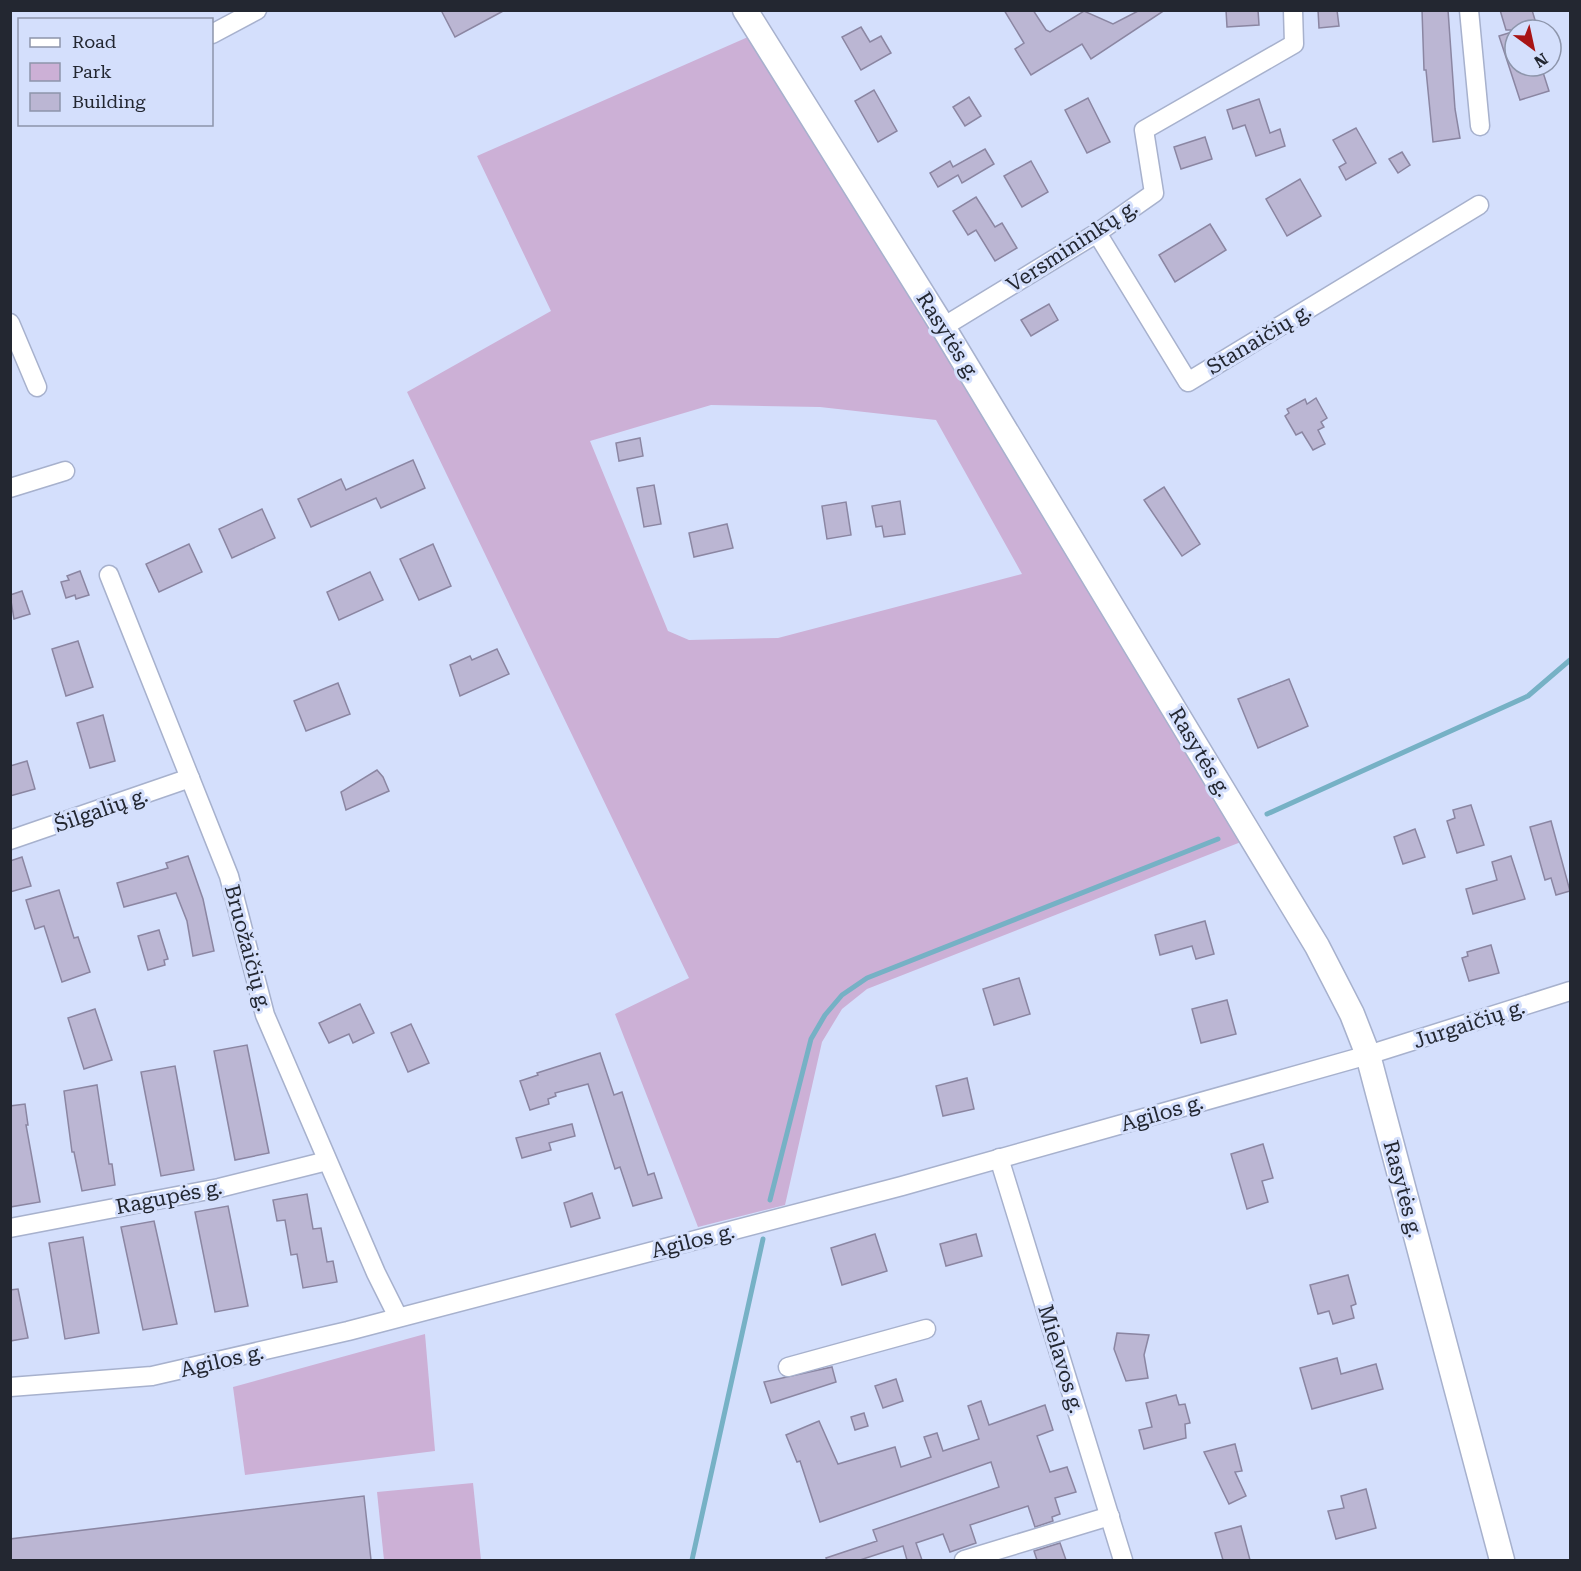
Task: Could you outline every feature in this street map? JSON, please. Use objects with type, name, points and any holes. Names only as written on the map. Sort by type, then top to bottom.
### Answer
[{"type":"main road","name":"Rasytės g.","points":[[745,10],[943,327],[1317,946],[1352,1014],[1368,1056],[1502,1560]]},
{"type":"street","points":[[213,33],[257,10]]},
{"type":"street","name":"Versmininkų g.","points":[[943,327],[1097,233],[1154,193],[1144,130],[1294,44],[1293,10]]},
{"type":"street","points":[[1469,10],[1480,126]]},
{"type":"street","name":"Stanaičių g.","points":[[1097,233],[1188,382],[1479,205]]},
{"type":"street","points":[[10,323],[36,387]]},
{"type":"street","points":[[10,488],[65,471]]},
{"type":"street","name":"Bruožaičių g.","points":[[109,575],[239,907],[265,1015],[376,1274],[398,1317]]},
{"type":"street","name":"Šilgalių g.","points":[[10,840],[190,778]]},
{"type":"street","name":"Jurgaičių g.","points":[[1368,1056],[1570,991]]},
{"type":"street","name":"Agilos g.","points":[[10,1388],[152,1376],[398,1317],[778,1220],[1368,1056]]},
{"type":"street","name":"Mielavos g.","points":[[999,1158],[1123,1560]]},
{"type":"street","name":"Ragupės g.","points":[[10,1228],[219,1188],[327,1161]]},
{"type":"street","points":[[788,1367],[926,1329]]},
{"type":"street","points":[[964,1560],[1110,1516]]},
{"type":"green space","points":[[748,37],[1246,840],[867,989],[842,1009],[822,1042],[785,1205],[698,1227],[615,1014],[689,978],[407,392],[551,311],[477,156]],"holes":[[[711,405],[820,407],[936,420],[1022,574],[778,638],[689,640],[668,631],[590,441]]]},
{"type":"green space","points":[[425,1334],[435,1451],[245,1475],[233,1387]]},
{"type":"green space","points":[[473,1483],[481,1560],[384,1560],[377,1492]]},
{"type":"building","points":[[441,10],[505,10],[455,37]]},
{"type":"building","points":[[1004,10],[1033,10],[1046,30],[1050,32],[1084,11],[1113,24],[1140,10],[1165,10],[1091,59],[1082,44],[1031,75],[1015,49],[1024,43]]},
{"type":"building","points":[[1226,10],[1258,10],[1259,25],[1227,27]]},
{"type":"building","points":[[1318,10],[1337,10],[1339,26],[1319,28]]},
{"type":"building","points":[[1422,10],[1448,10],[1455,109],[1460,138],[1433,142],[1426,70],[1424,70]]},
{"type":"building","points":[[1500,10],[1532,10],[1534,18],[1503,18],[1503,20]]},
{"type":"building","points":[[861,27],[870,42],[881,36],[891,53],[861,70],[842,37]]},
{"type":"building","points":[[1503,35],[1503,48],[1499,36]]},
{"type":"building","points":[[1513,78],[1545,78],[1549,91],[1520,100]]},
{"type":"building","points":[[874,90],[897,131],[878,142],[855,101]]},
{"type":"building","points":[[969,97],[981,116],[965,126],[953,107]]},
{"type":"building","points":[[1088,98],[1110,142],[1087,153],[1065,110]]},
{"type":"building","points":[[1259,99],[1270,133],[1280,129],[1285,146],[1256,156],[1245,125],[1233,129],[1227,110]]},
{"type":"building","points":[[1356,128],[1376,163],[1346,180],[1339,167],[1346,163],[1333,140]]},
{"type":"building","points":[[1205,137],[1212,159],[1181,169],[1174,147]]},
{"type":"building","points":[[985,149],[994,164],[962,183],[958,175],[938,187],[930,173],[950,161],[953,167]]},
{"type":"building","points":[[1402,152],[1410,165],[1398,173],[1389,159]]},
{"type":"building","points":[[1031,161],[1048,192],[1022,207],[1004,176]]},
{"type":"building","points":[[1300,179],[1321,216],[1287,236],[1266,199]]},
{"type":"building","points":[[976,197],[995,227],[1002,223],[1017,248],[995,261],[976,230],[968,235],[953,211]]},
{"type":"building","points":[[1210,224],[1226,250],[1175,282],[1159,255]]},
{"type":"building","points":[[1049,304],[1058,320],[1031,336],[1021,320]]},
{"type":"building","points":[[1316,398],[1327,418],[1321,422],[1324,427],[1318,430],[1325,444],[1313,450],[1302,432],[1296,435],[1285,416],[1289,413],[1287,409],[1305,399],[1307,404]]},
{"type":"building","points":[[640,438],[643,456],[619,461],[616,443]]},
{"type":"building","points":[[413,460],[425,488],[381,508],[376,498],[311,527],[298,499],[341,479],[346,490]]},
{"type":"building","points":[[654,485],[661,524],[644,527],[637,488]]},
{"type":"building","points":[[1164,487],[1200,544],[1182,556],[1144,500]]},
{"type":"building","points":[[900,501],[905,534],[884,537],[882,526],[876,527],[872,506]]},
{"type":"building","points":[[846,502],[851,535],[827,539],[822,506]]},
{"type":"building","points":[[262,509],[275,538],[232,558],[219,529]]},
{"type":"building","points":[[727,524],[733,548],[694,557],[689,533]]},
{"type":"building","points":[[189,544],[202,572],[159,592],[146,564]]},
{"type":"building","points":[[433,544],[451,586],[419,600],[400,559]]},
{"type":"building","points":[[80,571],[89,595],[76,599],[75,595],[66,598],[61,582],[69,580],[67,576]]},
{"type":"building","points":[[370,572],[383,600],[339,620],[327,592]]},
{"type":"building","points":[[22,591],[30,614],[14,619],[10,595]]},
{"type":"building","points":[[78,641],[93,687],[66,696],[52,649]]},
{"type":"building","points":[[497,649],[509,674],[460,696],[450,665],[470,656],[472,660]]},
{"type":"building","points":[[1289,679],[1308,726],[1258,748],[1238,699]]},
{"type":"building","points":[[338,683],[350,714],[306,731],[294,701]]},
{"type":"building","points":[[103,715],[115,761],[90,768],[77,723]]},
{"type":"building","points":[[27,761],[35,789],[10,796],[10,766]]},
{"type":"building","points":[[377,770],[389,791],[346,810],[341,792]]},
{"type":"building","points":[[1471,805],[1484,845],[1457,853],[1447,821],[1455,818],[1453,810]]},
{"type":"building","points":[[1551,821],[1570,891],[1556,895],[1551,878],[1545,880],[1530,827]]},
{"type":"building","points":[[1415,829],[1425,857],[1403,864],[1394,837]]},
{"type":"building","points":[[188,856],[203,899],[214,951],[193,956],[187,921],[176,893],[124,907],[117,883],[168,868],[166,863]]},
{"type":"building","points":[[1511,856],[1525,899],[1473,914],[1466,889],[1497,880],[1492,862]]},
{"type":"building","points":[[22,857],[31,886],[10,892],[10,861]]},
{"type":"building","points":[[59,890],[74,938],[78,937],[90,972],[62,982],[44,926],[35,929],[26,900]]},
{"type":"building","points":[[1205,921],[1214,954],[1196,959],[1192,946],[1160,955],[1155,935]]},
{"type":"building","points":[[159,930],[168,959],[164,960],[165,965],[148,970],[138,936]]},
{"type":"building","points":[[1491,945],[1499,973],[1469,981],[1462,958],[1468,956],[1467,952]]},
{"type":"building","points":[[1019,978],[1030,1014],[994,1025],[983,989]]},
{"type":"building","points":[[1227,1000],[1236,1034],[1201,1043],[1192,1009]]},
{"type":"building","points":[[360,1004],[374,1033],[353,1043],[349,1034],[329,1043],[319,1023]]},
{"type":"building","points":[[95,1009],[112,1060],[84,1069],[68,1018]]},
{"type":"building","points":[[411,1024],[429,1063],[408,1072],[391,1033]]},
{"type":"building","points":[[247,1045],[269,1153],[235,1160],[214,1051]]},
{"type":"building","points":[[600,1053],[614,1095],[622,1092],[648,1175],[654,1173],[662,1198],[633,1206],[620,1167],[615,1169],[588,1084],[555,1093],[556,1096],[548,1099],[549,1104],[530,1110],[520,1081],[538,1075],[537,1073]]},
{"type":"building","points":[[175,1066],[194,1170],[161,1176],[141,1072]]},
{"type":"building","points":[[967,1078],[974,1109],[943,1116],[936,1086]]},
{"type":"building","points":[[97,1085],[109,1164],[112,1164],[115,1185],[82,1191],[74,1152],[72,1152],[64,1091]]},
{"type":"building","points":[[25,1104],[28,1125],[26,1125],[40,1202],[10,1207],[10,1106]]},
{"type":"building","points":[[572,1124],[575,1136],[549,1143],[551,1150],[522,1158],[516,1138]]},
{"type":"building","points":[[1263,1144],[1273,1178],[1262,1181],[1268,1202],[1247,1209],[1231,1154]]},
{"type":"building","points":[[592,1193],[600,1218],[571,1227],[564,1203]]},
{"type":"building","points":[[307,1194],[313,1229],[321,1228],[327,1262],[333,1261],[337,1282],[303,1288],[297,1254],[291,1255],[285,1220],[277,1221],[273,1200]]},
{"type":"building","points":[[228,1206],[248,1306],[215,1312],[195,1212]]},
{"type":"building","points":[[154,1221],[177,1324],[143,1330],[121,1227]]},
{"type":"building","points":[[875,1234],[887,1271],[842,1285],[831,1248]]},
{"type":"building","points":[[976,1234],[982,1256],[946,1266],[940,1244]]},
{"type":"building","points":[[83,1237],[99,1333],[65,1339],[49,1243]]},
{"type":"building","points":[[1348,1275],[1356,1304],[1351,1306],[1354,1318],[1333,1324],[1329,1311],[1318,1314],[1310,1285]]},
{"type":"building","points":[[18,1289],[28,1338],[10,1341],[10,1290]]},
{"type":"building","points":[[1117,1333],[1149,1335],[1144,1355],[1148,1378],[1126,1381],[1114,1349]]},
{"type":"building","points":[[1337,1358],[1341,1374],[1376,1364],[1383,1389],[1312,1409],[1300,1368]]},
{"type":"building","points":[[832,1367],[836,1382],[771,1403],[764,1382]]},
{"type":"building","points":[[896,1379],[903,1401],[883,1408],[875,1386]]},
{"type":"building","points":[[1176,1395],[1179,1405],[1185,1404],[1190,1423],[1185,1424],[1186,1438],[1144,1449],[1139,1430],[1152,1427],[1146,1403]]},
{"type":"building","points":[[981,1401],[989,1425],[1045,1405],[1053,1430],[1037,1436],[1050,1472],[1067,1467],[1076,1492],[1055,1498],[1060,1514],[1052,1517],[1053,1521],[1035,1527],[1028,1506],[970,1525],[976,1543],[950,1552],[943,1534],[916,1543],[922,1560],[907,1560],[903,1546],[860,1560],[827,1560],[826,1558],[877,1541],[873,1530],[999,1487],[991,1462],[820,1522],[800,1461],[797,1462],[786,1435],[819,1421],[838,1464],[895,1447],[901,1467],[931,1457],[924,1437],[937,1433],[943,1451],[979,1439],[968,1406]]},
{"type":"building","points":[[864,1413],[868,1426],[855,1430],[851,1417]]},
{"type":"building","points":[[1235,1444],[1242,1471],[1235,1472],[1246,1496],[1229,1504],[1204,1452]]},
{"type":"building","points":[[1366,1489],[1376,1528],[1336,1539],[1328,1511],[1344,1508],[1341,1496]]},
{"type":"building","points":[[364,1496],[371,1560],[10,1560],[10,1539]]},
{"type":"building","points":[[1241,1526],[1250,1560],[1223,1560],[1215,1533]]},
{"type":"building","points":[[1060,1543],[1066,1560],[1037,1560],[1034,1551]]},
{"type":"waterway","points":[[1267,814],[1528,696],[1570,660]]},
{"type":"waterway","points":[[770,1200],[811,1039],[825,1015],[842,995],[867,978],[1218,839]]},
{"type":"waterway","points":[[692,1560],[763,1239]]}]
